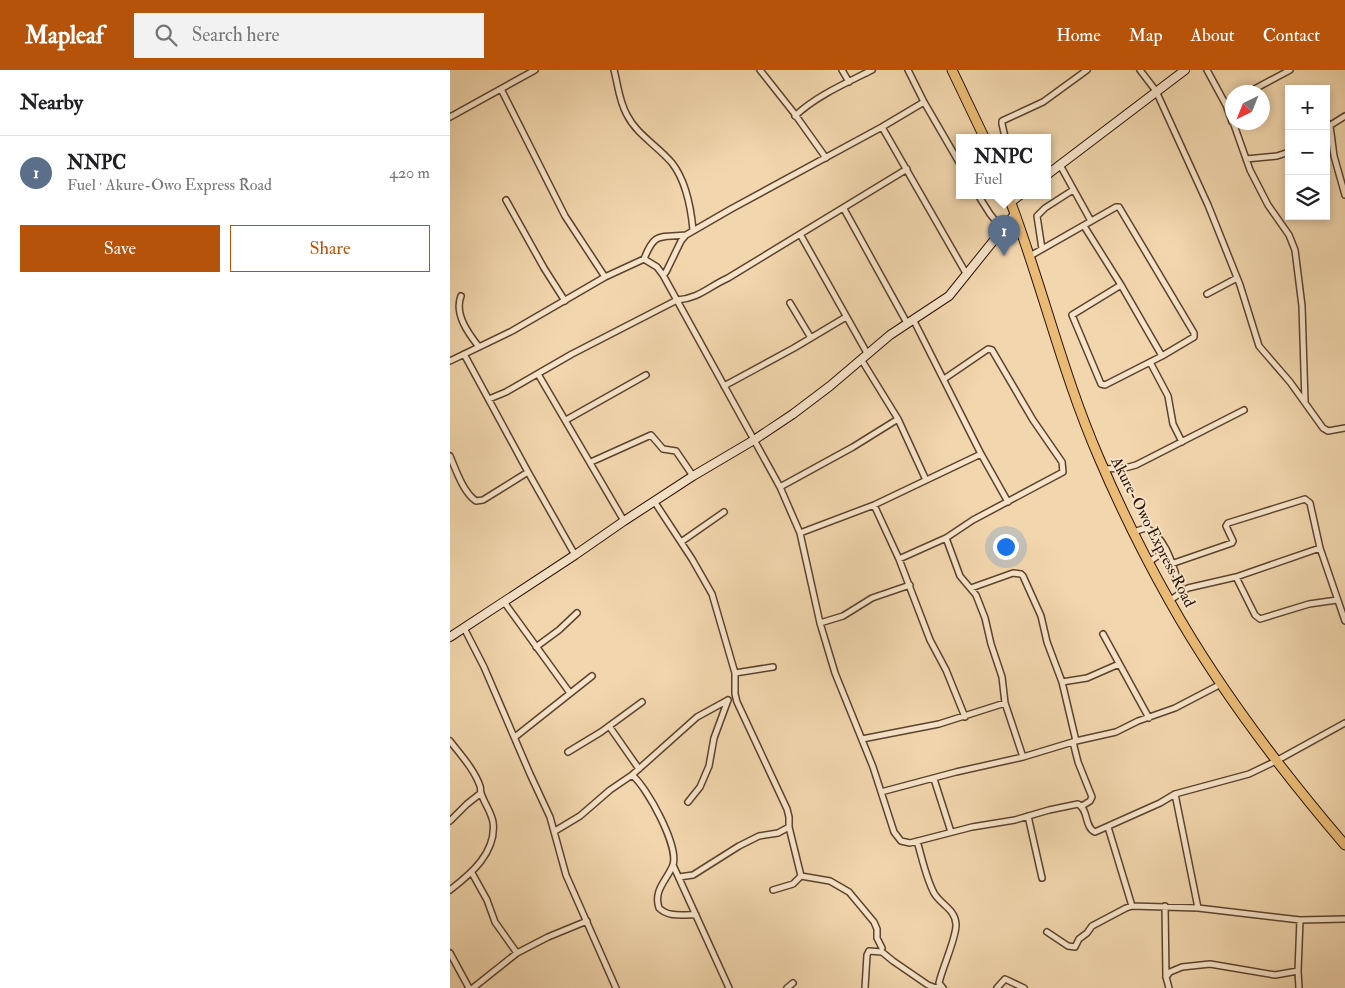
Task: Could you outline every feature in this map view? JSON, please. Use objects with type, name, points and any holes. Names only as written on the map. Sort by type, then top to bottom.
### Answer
[{"type":"highway","points":[[952,70],[983,134]]},
{"type":"highway","name":"Akure-Owo Express Road","points":[[1009,199],[1030,256],[1064,366],[1104,469],[1169,601],[1221,684],[1276,761],[1345,845]]},
{"type":"street","points":[[450,117],[536,70]]},
{"type":"street","points":[[614,70],[622,104],[628,116],[650,143],[672,163],[677,172],[686,193],[692,216],[693,230]]},
{"type":"street","points":[[760,70],[826,158]]},
{"type":"street","points":[[842,70],[849,82]]},
{"type":"street","points":[[795,116],[804,108],[872,70]]},
{"type":"street","points":[[908,70],[956,157]]},
{"type":"street","points":[[1004,134],[1002,121],[1043,102],[1087,70]]},
{"type":"street","points":[[1140,70],[1156,91],[1208,205],[1238,278],[1259,346],[1290,382],[1325,430],[1332,431],[1345,428]]},
{"type":"street","points":[[1051,172],[1185,70]]},
{"type":"street","points":[[1207,70],[1225,103]]},
{"type":"street","points":[[1261,85],[1290,70]]},
{"type":"street","points":[[500,89],[566,216],[605,277]]},
{"type":"street","points":[[663,275],[681,241],[693,230],[882,127],[924,102]]},
{"type":"street","points":[[1330,126],[1345,116]]},
{"type":"street","points":[[882,127],[967,275]]},
{"type":"street","points":[[1236,130],[1246,160],[1262,193],[1289,235],[1295,250],[1302,306],[1305,403]]},
{"type":"street","points":[[1329,130],[1345,195]]},
{"type":"street","points":[[1246,160],[1285,153]]},
{"type":"street","points":[[1060,165],[1091,222]]},
{"type":"street","points":[[489,400],[677,300],[689,299],[701,294],[844,209],[907,169]]},
{"type":"street","points":[[1042,249],[1037,216],[1045,208],[1073,190]]},
{"type":"street","points":[[981,199],[1002,229]]},
{"type":"street","points":[[506,200],[565,301]]},
{"type":"street","points":[[1030,256],[1116,207],[1121,209],[1194,333],[1194,337],[1162,356],[1105,385],[1101,384],[1072,317],[1074,313],[1121,285]]},
{"type":"street","points":[[844,209],[944,379],[981,454],[1008,502]]},
{"type":"street","points":[[450,637],[654,501],[801,409],[864,356],[910,321],[941,303],[949,296],[1015,214]]},
{"type":"street","points":[[1084,226],[1162,356]]},
{"type":"street","points":[[800,234],[846,317],[864,356],[898,419],[926,480]]},
{"type":"street","points":[[450,361],[512,331],[605,277],[644,259],[648,247],[654,240],[665,236],[686,235]]},
{"type":"street","points":[[644,259],[657,267],[663,275],[780,487],[800,533],[820,623],[835,672],[862,739],[890,823],[897,837],[905,843],[1048,810],[1078,804],[1082,806],[1090,801],[1092,797],[1078,762],[1062,682],[1047,642],[1039,610],[1023,576],[1013,573],[971,588]]},
{"type":"street","points":[[1207,294],[1238,278]]},
{"type":"street","points":[[461,296],[458,302],[460,317],[470,336],[479,347]]},
{"type":"street","points":[[790,303],[811,338]]},
{"type":"street","points":[[724,386],[846,317]]},
{"type":"street","points":[[899,559],[946,538],[974,520],[1060,474],[1064,468],[992,350],[988,349],[944,379]]},
{"type":"street","points":[[464,354],[575,555]]},
{"type":"street","points":[[1150,362],[1168,396],[1173,424],[1182,442]]},
{"type":"street","points":[[538,374],[624,521]]},
{"type":"street","points":[[566,420],[646,375]]},
{"type":"street","points":[[1104,469],[1132,467],[1244,410]]},
{"type":"street","points":[[780,487],[853,447],[898,419]]},
{"type":"street","points":[[591,462],[650,436],[663,448],[676,451],[693,476]]},
{"type":"street","points":[[800,533],[874,505],[981,454]]},
{"type":"street","points":[[450,456],[462,482],[476,501],[483,500],[528,472]]},
{"type":"street","points":[[1171,564],[1232,543],[1233,541],[1226,526],[1228,523],[1305,499],[1310,503],[1320,548],[1345,621]]},
{"type":"street","points":[[654,501],[712,594],[735,673],[735,694],[740,709],[787,808],[789,827],[801,876]]},
{"type":"street","points":[[874,505],[910,585],[930,640],[946,670],[965,717]]},
{"type":"street","points":[[681,542],[724,512]]},
{"type":"street","points":[[1134,532],[1148,528],[1162,541],[1182,593]]},
{"type":"street","points":[[946,538],[962,580],[971,588],[980,603],[1002,677],[1005,703],[1024,757]]},
{"type":"street","points":[[1169,601],[1188,588],[1236,577],[1320,548]]},
{"type":"street","points":[[1149,562],[1166,550]]},
{"type":"street","points":[[1236,577],[1260,619],[1309,604],[1337,600]]},
{"type":"street","points":[[820,623],[843,616],[872,598],[910,585]]},
{"type":"street","points":[[504,602],[570,692]]},
{"type":"street","points":[[536,647],[559,630],[577,613]]},
{"type":"street","points":[[464,628],[484,667],[550,817],[566,875],[616,988]]},
{"type":"street","points":[[1103,634],[1149,718]]},
{"type":"street","points":[[1062,682],[1087,678],[1119,664]]},
{"type":"street","points":[[735,673],[773,667]]},
{"type":"street","points":[[515,737],[592,676]]},
{"type":"street","points":[[881,792],[1112,733],[1176,708],[1221,684]]},
{"type":"street","points":[[555,831],[580,816],[610,790],[632,775],[697,717],[728,700],[735,694]]},
{"type":"street","points":[[688,802],[700,787],[709,766],[714,738],[728,700]]},
{"type":"street","points":[[568,752],[642,702]]},
{"type":"street","points":[[862,739],[965,717],[1005,703]]},
{"type":"street","points":[[1082,806],[1090,829],[1095,832],[1160,803],[1175,794],[1249,774],[1345,723]]},
{"type":"street","points":[[609,726],[639,769]]},
{"type":"street","points":[[450,741],[472,771],[480,786],[481,793],[490,811],[493,828],[492,838],[486,852],[472,873],[450,890]]},
{"type":"street","points":[[632,775],[640,783],[665,831],[673,849],[673,865],[729,988]]},
{"type":"street","points":[[934,779],[952,832]]},
{"type":"street","points":[[450,821],[481,793]]},
{"type":"street","points":[[1175,794],[1198,908]]},
{"type":"street","points":[[1028,816],[1042,878]]},
{"type":"street","points":[[679,877],[693,875],[739,846],[759,836],[775,834],[789,827]]},
{"type":"street","points":[[1108,827],[1132,906]]},
{"type":"street","points":[[865,988],[868,951],[882,952],[928,985],[936,988],[941,987],[939,984],[942,971],[956,931],[955,918],[950,909],[934,893],[917,841]]},
{"type":"street","points":[[673,865],[660,887],[659,908],[664,913],[696,915]]},
{"type":"street","points":[[472,873],[495,922],[517,953]]},
{"type":"street","points":[[772,890],[793,884],[801,876]]},
{"type":"street","points":[[801,876],[830,881],[849,892],[875,923],[877,938],[882,948]]},
{"type":"street","points":[[1047,932],[1068,946],[1075,947],[1079,939],[1092,926],[1132,906],[1198,908],[1300,920],[1345,919]]},
{"type":"street","points":[[1165,906],[1166,977],[1169,988]]},
{"type":"street","points":[[473,988],[517,953],[587,920]]},
{"type":"street","points":[[1299,988],[1300,920]]},
{"type":"street","points":[[450,953],[469,988]]},
{"type":"street","points":[[1166,977],[1170,972],[1182,967],[1210,964],[1275,975],[1298,971]]},
{"type":"street","points":[[997,988],[1005,979],[1024,988]]},
{"type":"street","points":[[787,988],[793,984]]},
{"type":"place","name":"NNPC","points":[[1004,256]]}]
